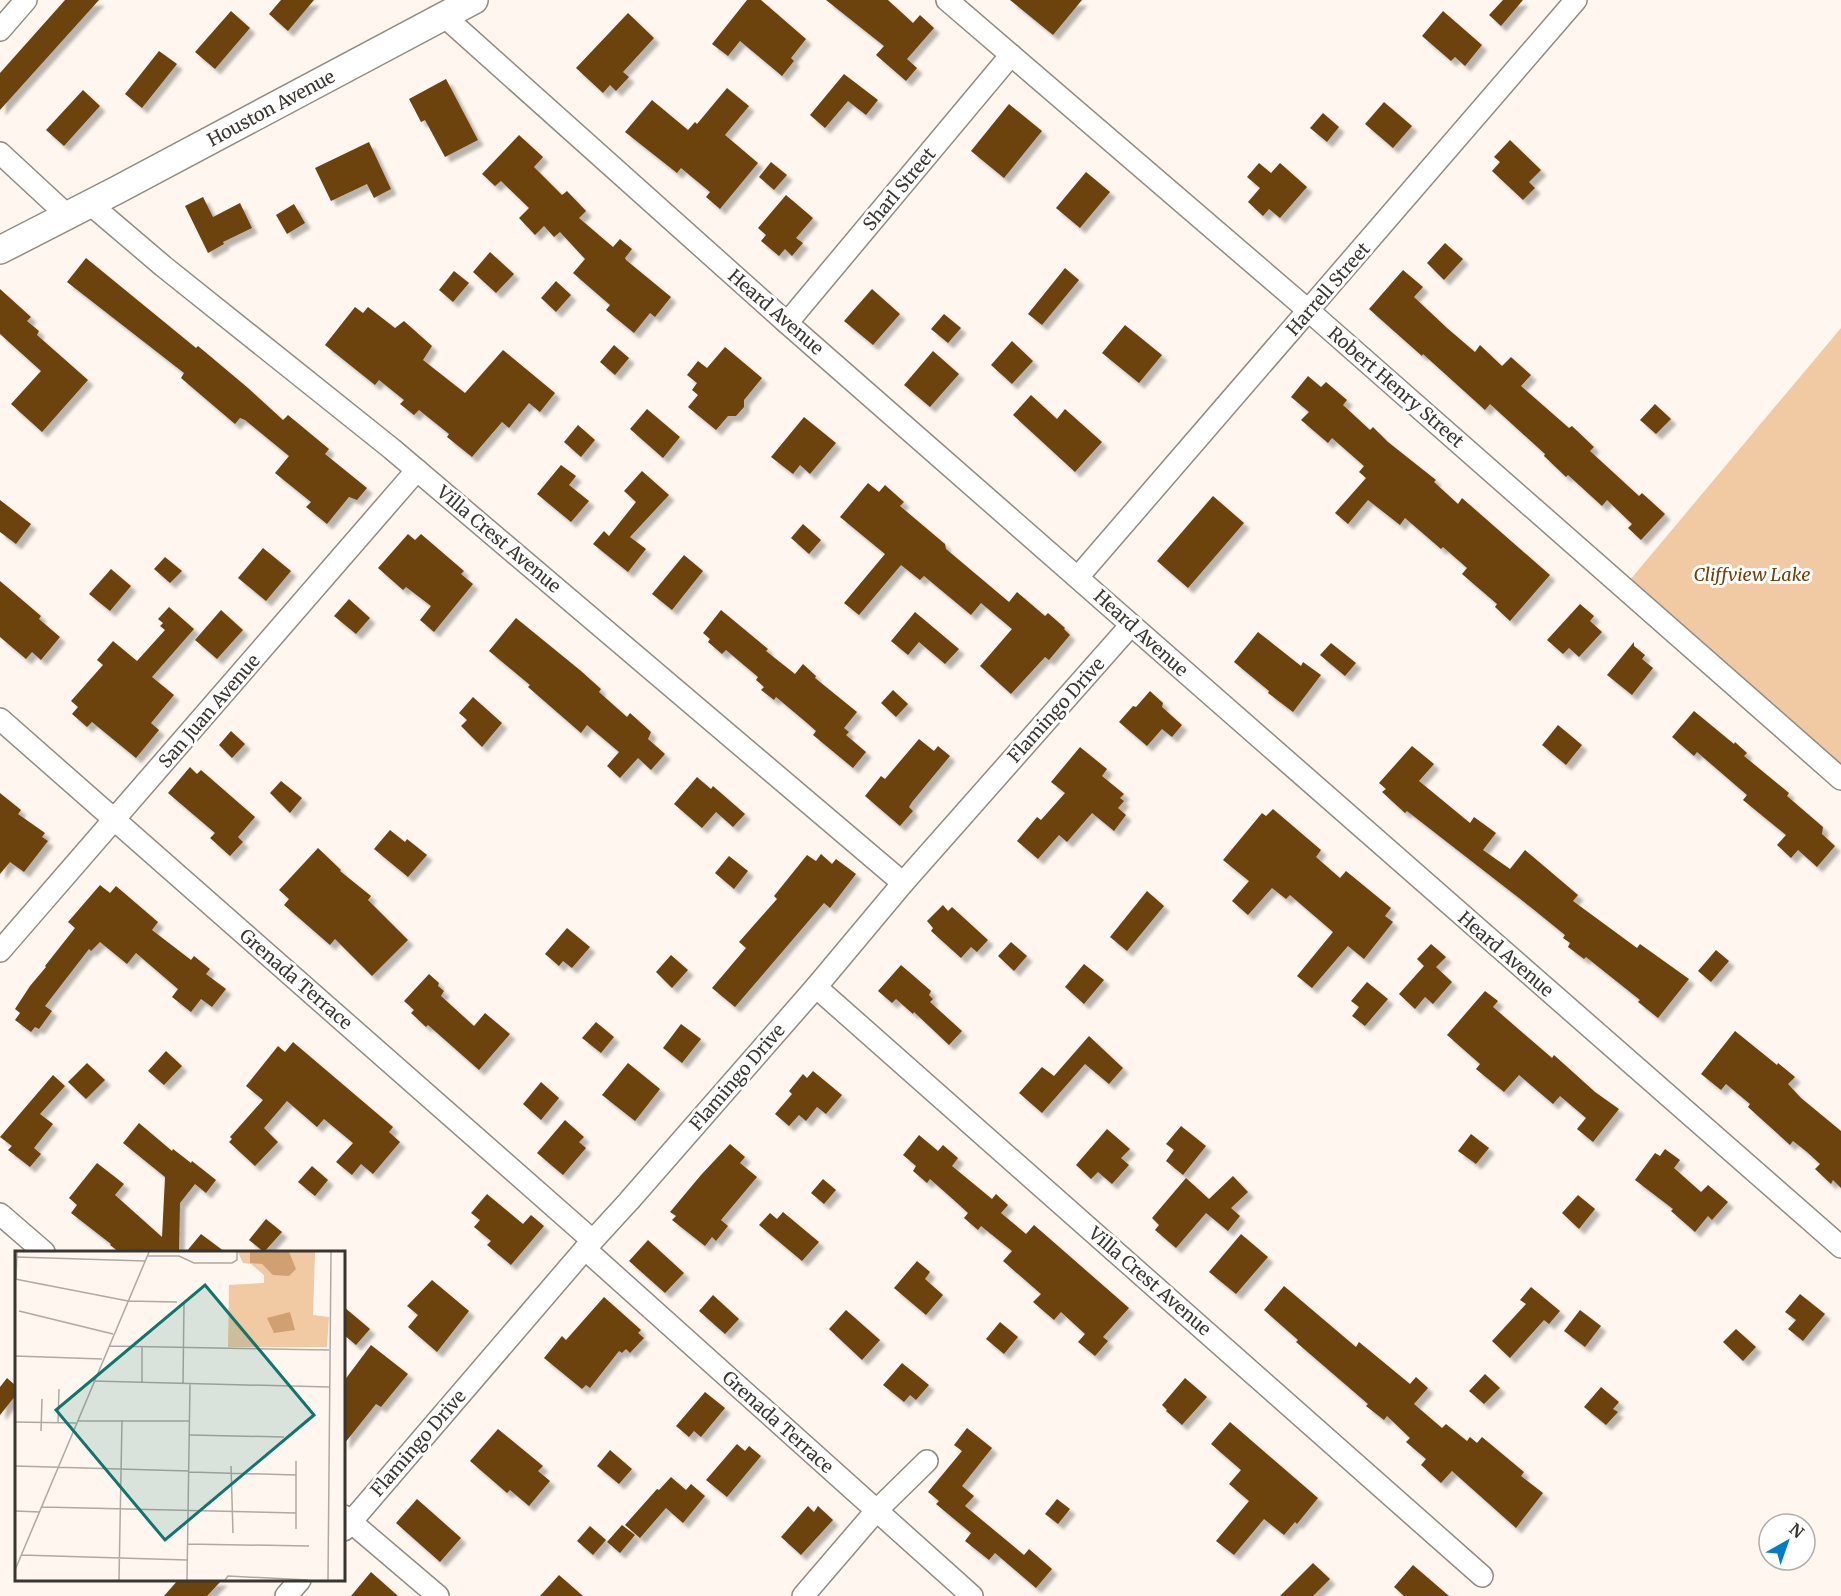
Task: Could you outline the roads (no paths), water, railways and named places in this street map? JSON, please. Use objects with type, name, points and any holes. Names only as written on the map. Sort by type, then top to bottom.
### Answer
[{"type":"street","points":[[0,30],[26,0]]},
{"type":"street","name":"Houston Avenue","points":[[0,250],[474,0]]},
{"type":"street","name":"Robert Henry Street","points":[[947,0],[1309,311],[1841,779]]},
{"type":"street","name":"Harrell Street","points":[[1078,577],[1576,0]]},
{"type":"street","name":"Heard Avenue","points":[[444,16],[787,323],[1841,1247]]},
{"type":"street","name":"Sharl Street","points":[[787,323],[1011,55]]},
{"type":"street","points":[[0,153],[39,187],[79,209]]},
{"type":"street","name":"Villa Crest Avenue","points":[[79,209],[163,266],[417,470],[903,883]]},
{"type":"street","name":"San Juan Avenue","points":[[0,951],[417,470]]},
{"type":"street","name":"Flamingo Drive","points":[[346,1523],[588,1244],[629,1201],[816,987],[903,883],[1131,625]]},
{"type":"street","name":"Grenada Terrace","points":[[0,719],[190,885],[588,1244],[876,1511],[972,1596]]},
{"type":"street","name":"Villa Crest Avenue","points":[[816,987],[1482,1576]]},
{"type":"street","points":[[0,1214],[43,1251]]},
{"type":"street","points":[[803,1596],[876,1511],[927,1461]]},
{"type":"street","points":[[346,1523],[438,1596]]},
{"type":"street","points":[[286,1596],[299,1581]]},
{"type":"park label","name":"Cliffview Lake","points":[[1752,574]]}]
